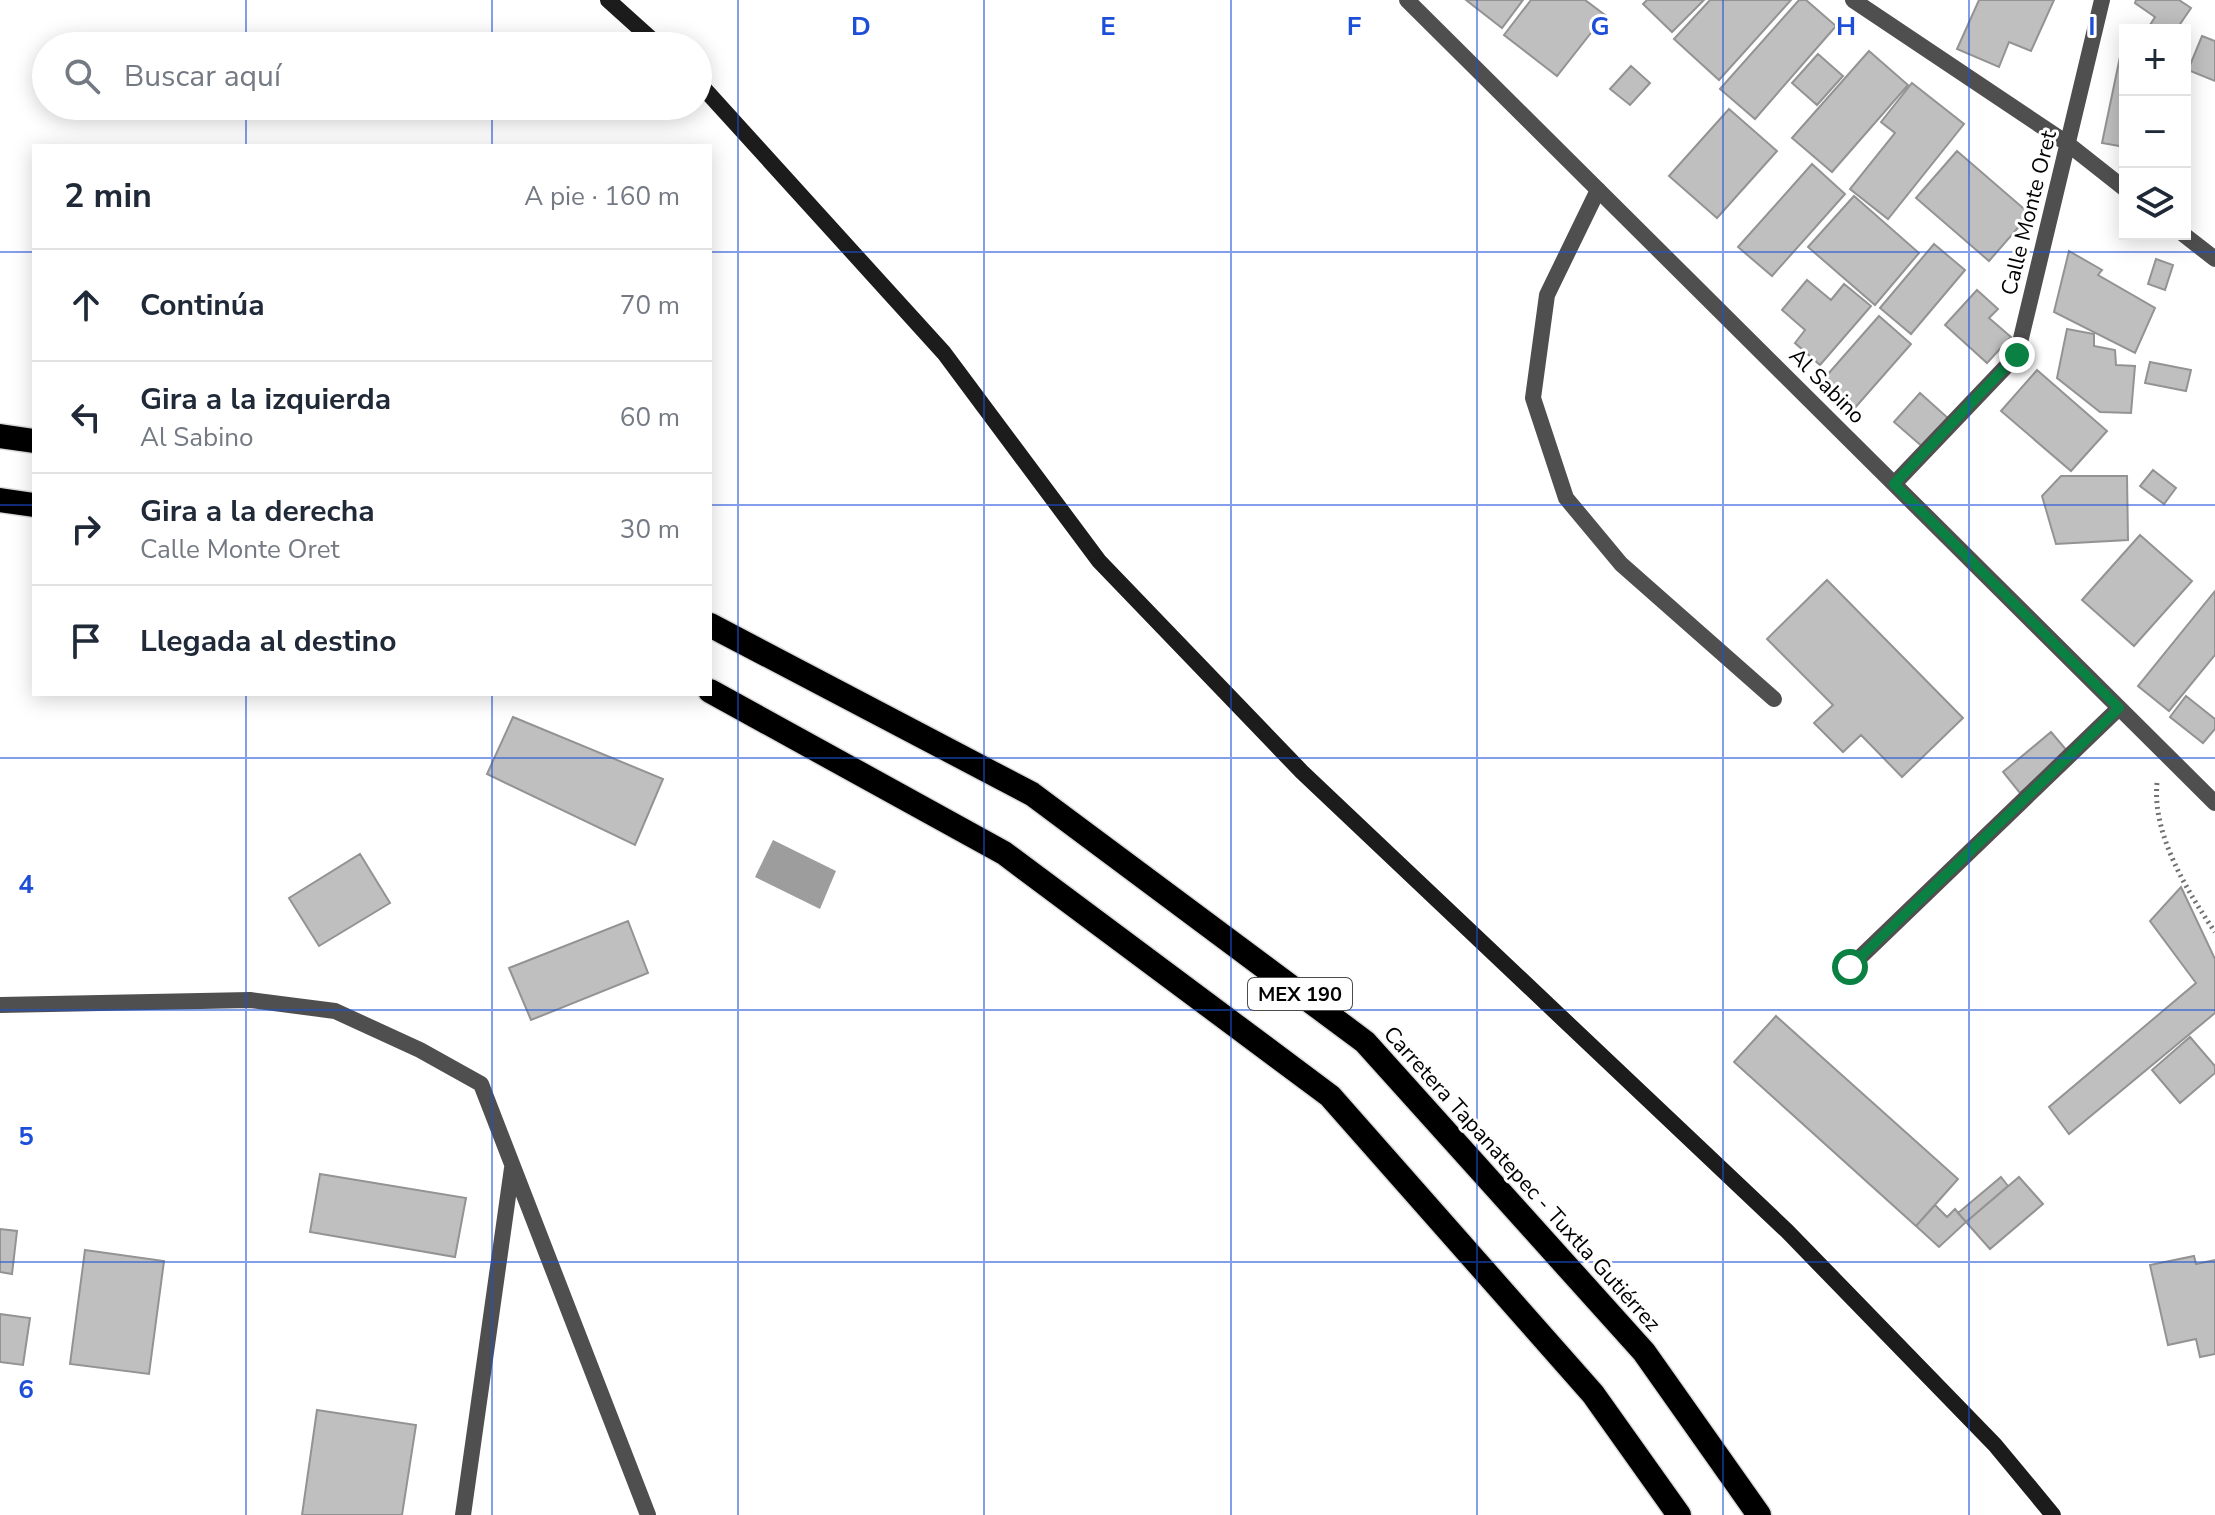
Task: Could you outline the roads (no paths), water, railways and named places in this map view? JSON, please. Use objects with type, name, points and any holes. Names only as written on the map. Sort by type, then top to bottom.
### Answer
[{"type":"highway","points":[[0,436],[32,441]]},
{"type":"highway","points":[[0,500],[32,505]]},
{"type":"highway","name":"Carretera Tapanatepec - Tuxtla Gutiérrez","points":[[712,626],[1032,794],[1365,1042],[1644,1352],[1759,1515]]},
{"type":"highway","name":"MEX 190","points":[[712,692],[1004,853],[1330,1096],[1593,1394],[1679,1515]]},
{"type":"main road","points":[[608,0],[643,32]]},
{"type":"main road","points":[[712,97],[944,353],[1099,561],[1302,772],[1787,1231],[1995,1445],[2053,1515]]},
{"type":"street","name":"Al Sabino","points":[[1407,0],[2215,803]]},
{"type":"street","points":[[1853,0],[2068,144],[2119,184]]},
{"type":"street","name":"Calle Monte Oret","points":[[1894,484],[2017,355],[2102,0]]},
{"type":"street","points":[[1598,190],[1547,295],[1533,398],[1566,498],[1621,564],[1774,699]]},
{"type":"street","points":[[2191,240],[2215,259]]},
{"type":"street","points":[[1850,967],[2119,708]]},
{"type":"street","points":[[0,1005],[250,1000],[335,1011],[420,1050],[481,1084],[648,1515]]},
{"type":"street","points":[[463,1515],[512,1165]]}]
